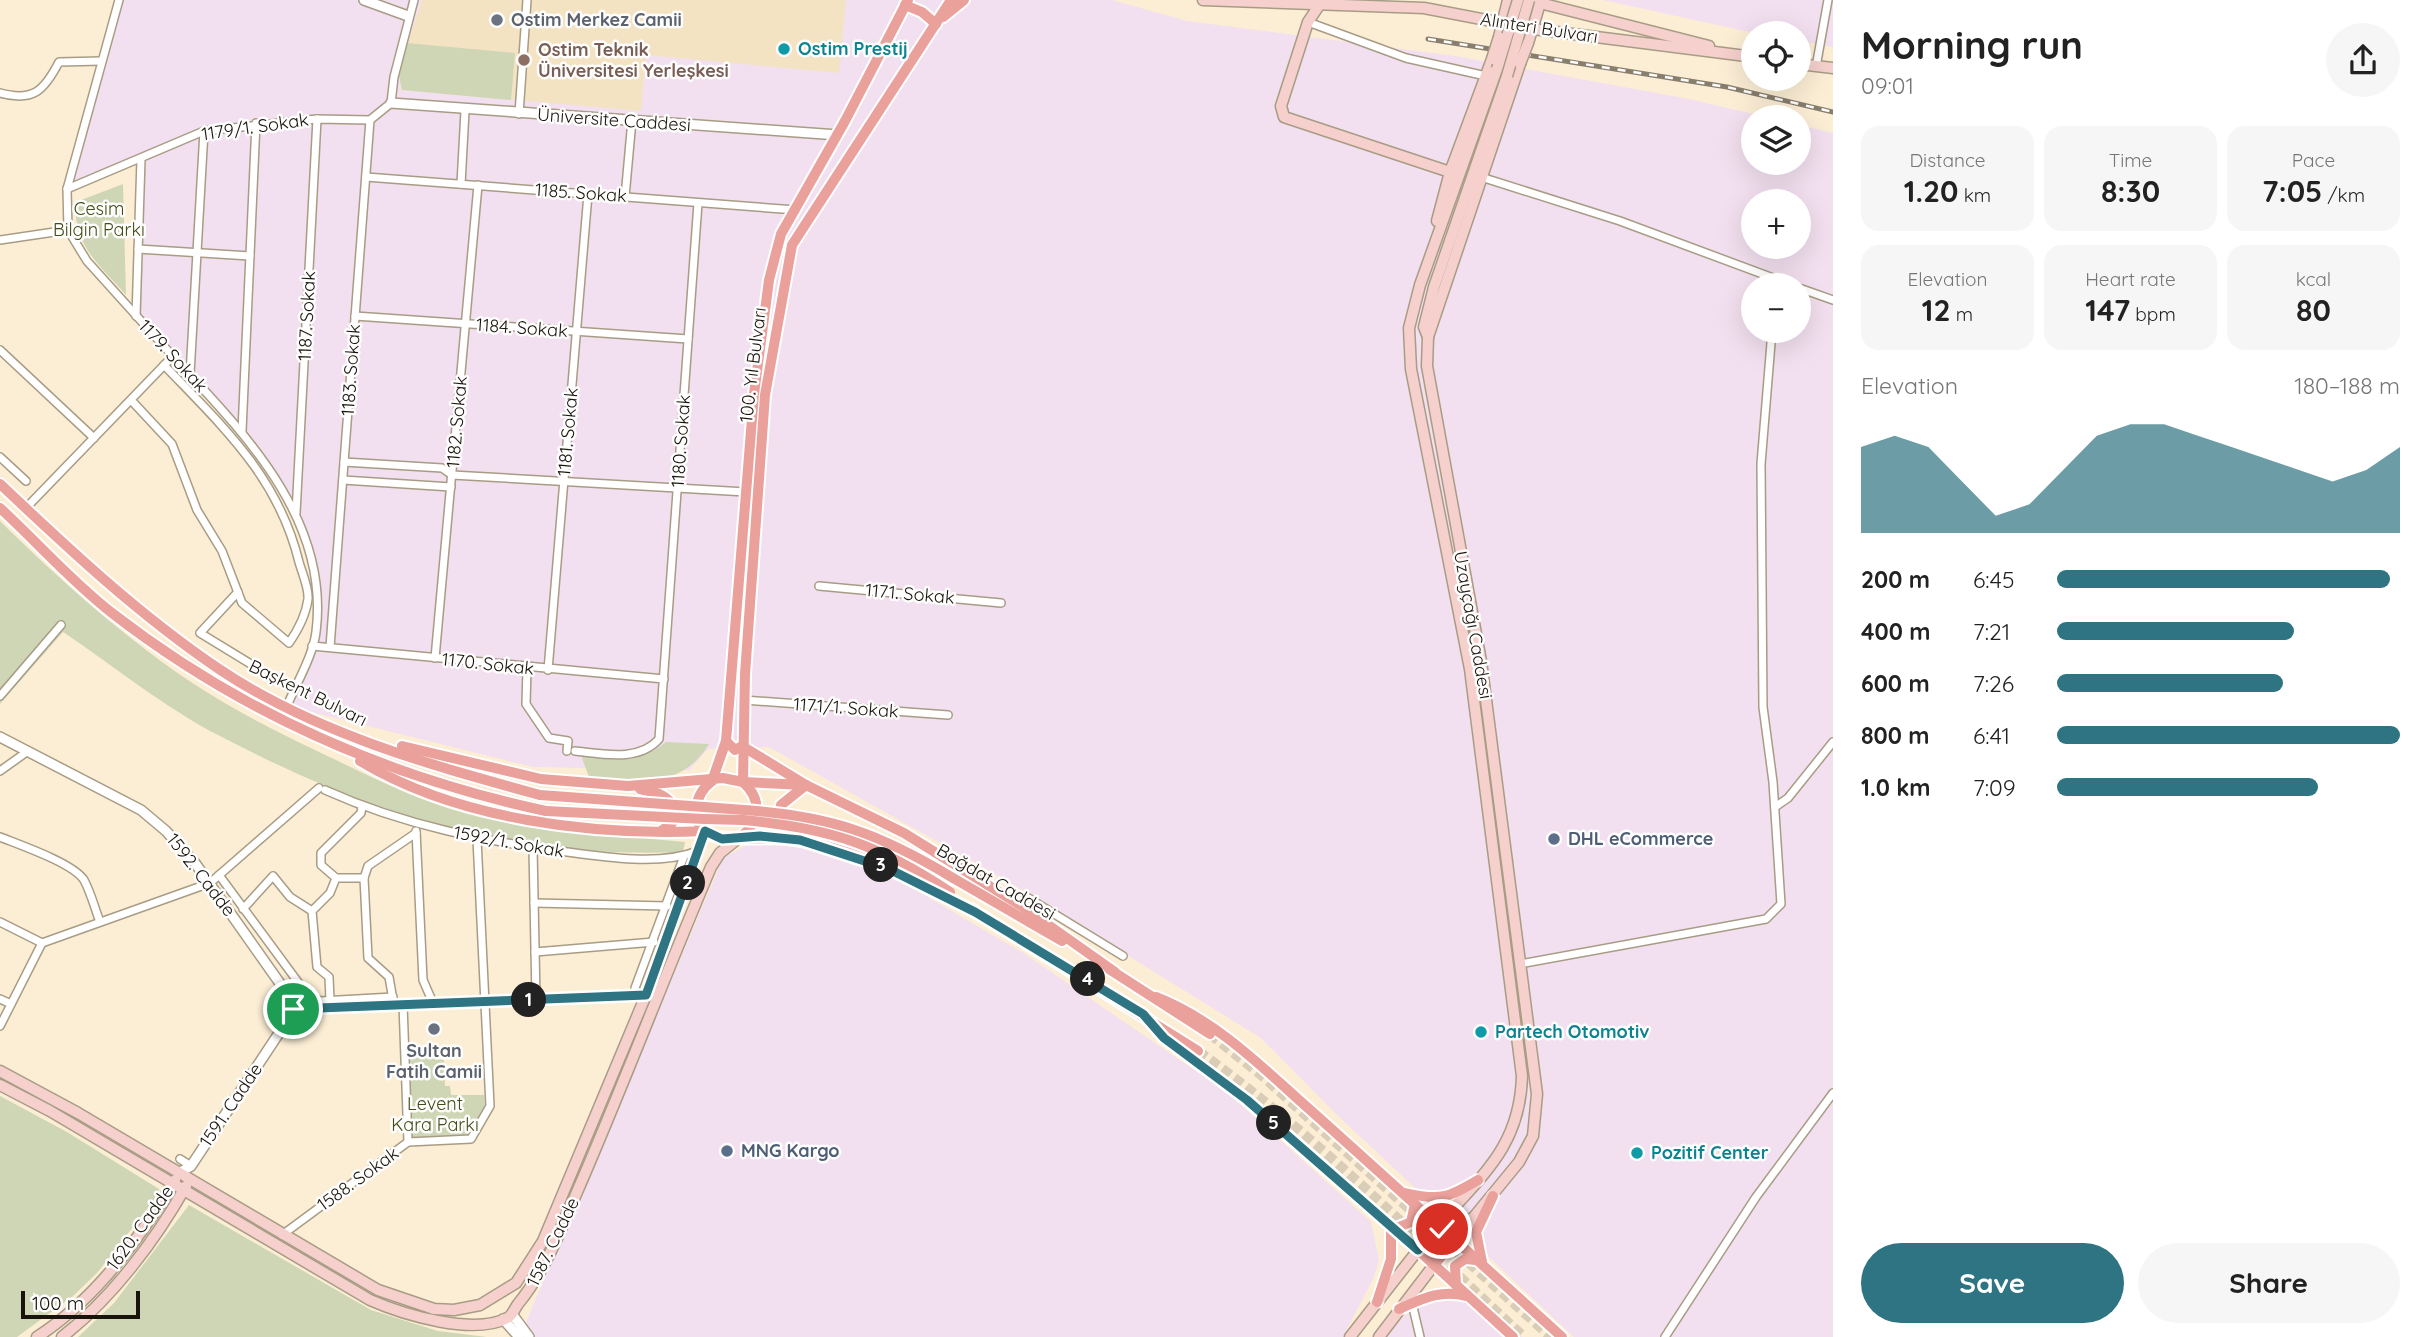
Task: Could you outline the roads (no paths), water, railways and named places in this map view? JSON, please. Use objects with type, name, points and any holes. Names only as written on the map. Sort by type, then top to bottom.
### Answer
[{"type":"main road","name":"100. Yıl Bulvarı","points":[[743,782],[744,700],[765,395],[792,245],[951,0]]},
{"type":"main road","points":[[904,2],[936,24],[964,0]]},
{"type":"main road","name":"Alınteri Bulvarı","points":[[1203,0],[1424,8],[1533,29],[1741,55]]},
{"type":"main road","points":[[1427,263],[1450,172],[1492,59],[1508,0]]},
{"type":"main road","name":"Uzayçağı Caddesi","points":[[1438,1225],[1506,1146],[1516,1124],[1522,1076],[1471,669],[1410,369],[1409,328],[1427,263],[1497,69],[1518,0]]},
{"type":"main road","name":"Alınteri Bulvarı","points":[[1529,0],[1741,53]]},
{"type":"main road","name":"Uzayçağı Caddesi","points":[[1455,1240],[1519,1162],[1533,1136],[1536,1094],[1481,661],[1427,366],[1428,337],[1424,327],[1434,287],[1507,76],[1529,0]]},
{"type":"main road","name":"100. Yıl Bulvarı","points":[[712,781],[726,741],[754,394],[769,280],[781,234],[838,135],[904,2]]},
{"type":"main road","points":[[1428,337],[1541,2]]},
{"type":"main road","points":[[1305,4],[1308,22]]},
{"type":"main road","points":[[1320,4],[1308,22],[1281,106],[1284,117],[1450,172]]},
{"type":"main road","points":[[1811,66],[1833,68]]},
{"type":"main road","name":"Başkent Bulvarı","points":[[0,484],[112,589],[220,670],[342,732],[456,772],[540,795],[704,807],[743,815]]},
{"type":"main road","name":"Başkent Bulvarı","points":[[0,508],[110,612],[225,691],[337,747],[450,788],[547,811],[704,819],[743,815]]},
{"type":"main road","points":[[342,732],[541,779],[628,786],[723,778],[743,782],[806,785]]},
{"type":"main road","points":[[726,741],[735,750],[743,746],[806,785],[904,833],[1020,905],[1115,972]]},
{"type":"main road","points":[[337,747],[382,774],[432,796],[474,809],[608,829],[705,831],[722,839],[740,836],[795,839],[870,861],[975,912]]},
{"type":"main road","points":[[705,831],[696,814],[696,804],[699,795],[712,781]]},
{"type":"main road","points":[[740,836],[748,831],[757,815],[755,797],[743,782]]},
{"type":"main road","points":[[795,839],[778,820],[781,805],[806,785]]},
{"type":"main road","points":[[628,786],[662,794],[671,800],[678,813],[673,824],[661,831]]},
{"type":"main road","name":"Bağdat Caddesi","points":[[743,815],[819,818],[868,832],[901,847],[1115,972],[1210,1034]]},
{"type":"main road","name":"Bağdat Caddesi","points":[[743,815],[862,843],[905,862],[975,912],[1143,1014],[1198,1051]]},
{"type":"main road","name":"1587. Cadde","points":[[0,1071],[60,1102],[351,1276],[415,1304],[454,1310],[494,1298],[516,1283],[543,1241],[646,995],[705,831]]},
{"type":"main road","name":"1587. Cadde","points":[[508,1316],[538,1277],[554,1247],[711,867],[720,853],[740,836]]},
{"type":"main road","points":[[1156,997],[1184,1008],[1226,1037],[1562,1337]]},
{"type":"main road","points":[[1143,1014],[1164,1038],[1247,1100],[1513,1337]]},
{"type":"main road","points":[[0,1085],[50,1111],[345,1288],[395,1311],[446,1324],[485,1323],[508,1316]]},
{"type":"main road","name":"1620. Cadde","points":[[37,1337],[68,1316],[98,1286],[179,1173]]},
{"type":"main road","name":"1620. Cadde","points":[[62,1337],[108,1293],[190,1180]]},
{"type":"main road","points":[[1403,1193],[1434,1199],[1450,1197],[1478,1180]]},
{"type":"main road","points":[[1480,1264],[1476,1232],[1493,1196]]},
{"type":"main road","points":[[1392,1228],[1411,1223],[1415,1204]]},
{"type":"main road","points":[[1456,1204],[1458,1218],[1465,1221],[1474,1218]]},
{"type":"main road","points":[[1350,1337],[1438,1225]]},
{"type":"main road","points":[[1377,1302],[1391,1259],[1392,1228]]},
{"type":"main road","points":[[1379,1337],[1455,1240]]},
{"type":"main road","points":[[1456,1286],[1455,1266],[1465,1259],[1480,1264]]},
{"type":"main road","points":[[1399,1309],[1446,1293],[1468,1296]]},
{"type":"main road","points":[[503,1295],[510,1298],[508,1316],[494,1317],[490,1310],[494,1298],[503,1295]]},
{"type":"street","points":[[0,240],[68,230],[67,189],[118,0]]},
{"type":"street","points":[[364,0],[408,16]]},
{"type":"street","points":[[370,120],[391,103],[408,16],[414,0]]},
{"type":"street","points":[[519,114],[527,0]]},
{"type":"street","points":[[1816,67],[1828,0]]},
{"type":"street","points":[[1308,22],[1406,58],[1486,76]]},
{"type":"street","points":[[0,93],[22,99],[43,89],[59,62],[102,61]]},
{"type":"street","name":"Üniversite Caddesi","points":[[391,103],[465,111],[838,135]]},
{"type":"street","points":[[461,184],[465,111]]},
{"type":"street","name":"1179/1. Sokak","points":[[67,189],[204,131],[256,123],[317,119],[370,120]]},
{"type":"street","name":"1187. Sokak","points":[[296,514],[317,119]]},
{"type":"street","name":"1183. Sokak","points":[[330,647],[370,120]]},
{"type":"street","points":[[625,197],[632,120]]},
{"type":"street","points":[[242,432],[256,123]]},
{"type":"street","points":[[190,374],[204,131]]},
{"type":"street","points":[[136,316],[141,159]]},
{"type":"street","name":"1185. Sokak","points":[[366,177],[796,210]]},
{"type":"street","points":[[1481,177],[1620,221],[1753,273]]},
{"type":"street","name":"1182. Sokak","points":[[435,658],[478,185]]},
{"type":"street","name":"1181. Sokak","points":[[548,670],[588,194]]},
{"type":"street","name":"1180. Sokak","points":[[527,668],[526,704],[549,738],[568,741],[571,751],[630,754],[652,748],[659,739],[698,203]]},
{"type":"street","name":"1179. Sokak","points":[[68,230],[87,261],[242,432],[272,472],[296,514],[310,554],[318,595],[316,635],[287,706]]},
{"type":"street","points":[[138,249],[250,256]]},
{"type":"street","points":[[1811,292],[1833,300]]},
{"type":"street","name":"1184. Sokak","points":[[355,316],[688,340]]},
{"type":"street","points":[[1520,964],[1770,917],[1782,900],[1775,807],[1763,707],[1761,478],[1771,343]]},
{"type":"street","points":[[0,350],[93,438]]},
{"type":"street","points":[[26,508],[173,356]]},
{"type":"street","points":[[131,400],[172,444],[197,510],[222,551],[242,603],[289,643],[300,625],[308,597],[292,534],[277,497],[225,428],[164,365]]},
{"type":"street","points":[[0,457],[26,481]]},
{"type":"street","points":[[344,462],[442,468],[452,475],[746,492]]},
{"type":"street","points":[[343,480],[451,487]]},
{"type":"street","name":"1171. Sokak","points":[[819,586],[1001,603]]},
{"type":"street","points":[[238,593],[201,633],[254,666]]},
{"type":"street","points":[[0,696],[61,625]]},
{"type":"street","name":"1170. Sokak","points":[[312,646],[664,679]]},
{"type":"street","name":"1171/1. Sokak","points":[[744,700],[948,715]]},
{"type":"street","name":"1592. Cadde","points":[[0,737],[146,813],[174,839],[210,883],[289,994],[293,1009]]},
{"type":"street","points":[[1775,807],[1788,799],[1833,742]]},
{"type":"street","points":[[0,771],[28,751]]},
{"type":"street","name":"1592/1. Sokak","points":[[219,875],[322,789],[416,824],[477,839],[614,858],[684,856],[698,851]]},
{"type":"street","points":[[362,806],[361,813],[321,853],[321,865],[336,878],[364,878]]},
{"type":"street","points":[[416,824],[423,980],[433,1003]]},
{"type":"street","points":[[393,1001],[389,977],[369,958],[364,878],[368,866],[416,833]]},
{"type":"street","points":[[0,837],[78,874],[84,881],[100,922]]},
{"type":"street","name":"1588. Sokak","points":[[282,1234],[408,1142],[471,1139],[490,1106],[477,839]]},
{"type":"street","points":[[533,848],[536,999]]},
{"type":"street","points":[[635,988],[684,856]]},
{"type":"street","points":[[0,1026],[42,943],[210,883],[219,875],[305,995],[317,1000],[393,1001],[403,1004],[646,995]]},
{"type":"street","points":[[243,909],[273,876],[290,897],[312,911]]},
{"type":"street","points":[[312,911],[330,893],[336,878]]},
{"type":"street","points":[[1025,896],[1123,956]]},
{"type":"street","points":[[534,903],[667,906]]},
{"type":"street","points":[[312,911],[317,967],[329,977],[330,1000]]},
{"type":"street","points":[[0,922],[42,943]]},
{"type":"street","points":[[535,952],[653,942]]},
{"type":"street","points":[[0,999],[11,1004]]},
{"type":"street","points":[[293,1009],[393,1001]]},
{"type":"street","points":[[403,1004],[408,1142]]},
{"type":"street","name":"1591. Cadde","points":[[191,1166],[293,1009]]},
{"type":"street","points":[[1665,1337],[1756,1197],[1833,1093]]},
{"type":"street","points":[[180,1159],[191,1166]]},
{"type":"street","points":[[179,1173],[191,1166]]},
{"type":"street","points":[[190,1180],[191,1166]]},
{"type":"street","points":[[1412,1303],[1420,1337]]},
{"type":"street","points":[[508,1316],[519,1337]]},
{"type":"street","points":[[508,1316],[529,1337]]},
{"type":"tunnel","points":[[1210,1034],[1260,1074],[1551,1337]]},
{"type":"tunnel","points":[[1198,1051],[1284,1117],[1524,1337]]},
{"type":"railway","points":[[1428,39],[1727,87],[1833,112]]},
{"type":"place","name":"Ostim Merkez Camii","points":[[497,20]]},
{"type":"place","name":"Ostim Prestij","points":[[784,49]]},
{"type":"place","name":"Ostim Teknik Üniversitesi Yerleşkesi","points":[[524,60]]},
{"type":"place","name":"DHL eCommerce","points":[[1554,839]]},
{"type":"place","name":"Sultan Fatih Camii","points":[[434,1029]]},
{"type":"place","name":"Partech Otomotiv","points":[[1481,1032]]},
{"type":"place","name":"MNG Kargo","points":[[727,1151]]},
{"type":"place","name":"Pozitif Center","points":[[1637,1153]]},
{"type":"park label","name":"Cesim Bilgin Parkı","points":[[99,220]]},
{"type":"park label","name":"Levent Kara Parkı","points":[[435,1114]]}]
